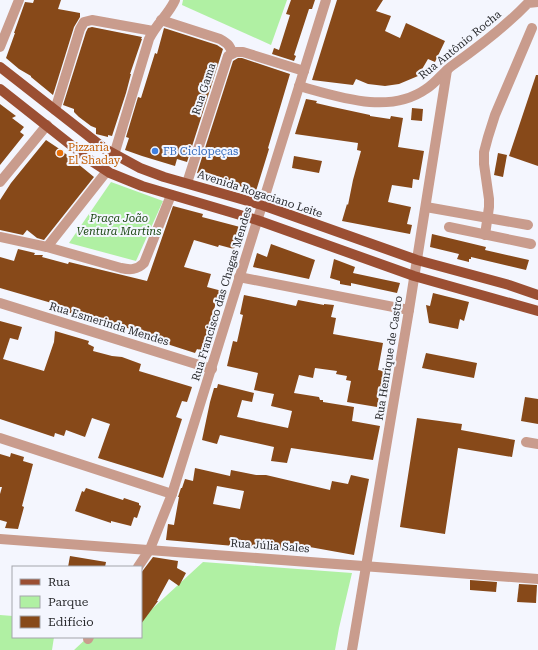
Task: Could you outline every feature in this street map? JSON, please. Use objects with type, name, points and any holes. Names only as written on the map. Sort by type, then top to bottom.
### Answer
[{"type":"main road","name":"Avenida Rogaciano Leite","points":[[0,67],[94,142],[114,155],[152,172],[262,205],[417,260],[509,285],[538,295]]},
{"type":"main road","points":[[0,89],[90,160],[107,171],[142,186],[171,196],[257,220],[414,276],[538,311]]},
{"type":"street","points":[[0,47],[19,0]]},
{"type":"street","points":[[114,155],[153,31],[169,11],[175,0]]},
{"type":"street","name":"Rua Francisco das Chagas Mendes","points":[[139,566],[150,549],[172,494],[326,0]]},
{"type":"street","name":"Rua Antônio Rocha","points":[[299,86],[364,102],[380,103],[397,101],[412,96],[426,89],[447,70],[473,51],[532,2]]},
{"type":"street","points":[[55,110],[80,29],[84,22],[92,20],[153,31]]},
{"type":"street","points":[[161,20],[227,42],[232,53],[243,52],[304,71]]},
{"type":"street","points":[[485,235],[489,199],[484,164],[484,152],[495,115],[532,28]]},
{"type":"street","name":"Rua Gama","points":[[187,183],[228,56],[232,53]]},
{"type":"street","name":"Rua Henrique de Castro","points":[[352,650],[426,207],[447,70]]},
{"type":"street","points":[[0,182],[47,125]]},
{"type":"street","points":[[47,247],[107,171]]},
{"type":"street","points":[[0,236],[47,247],[130,270],[140,267],[144,263],[171,196]]},
{"type":"street","points":[[426,207],[528,225]]},
{"type":"street","points":[[449,227],[531,244]]},
{"type":"street","points":[[239,277],[409,310]]},
{"type":"street","name":"Rua Esmerinda Mendes","points":[[0,303],[212,369]]},
{"type":"street","points":[[0,438],[172,494]]},
{"type":"street","points":[[526,442],[538,444]]},
{"type":"street","name":"Rua Júlia Sales","points":[[0,539],[538,579]]},
{"type":"green space","points":[[183,0],[287,0],[271,45],[182,5]]},
{"type":"green space","name":"Praça João Ventura Martins","points":[[111,182],[163,201],[136,261],[69,243]]},
{"type":"green space","points":[[203,562],[352,573],[335,650],[74,650],[87,638],[142,638],[142,618]]},
{"type":"green space","points":[[0,615],[12,616],[12,638],[54,638],[52,650],[0,650]]},
{"type":"building","points":[[34,0],[61,0],[58,9],[80,13],[80,17],[74,27],[53,95],[31,76],[19,69],[6,58],[25,2],[33,3]]},
{"type":"building","points":[[291,0],[315,0],[312,9],[309,9],[294,55],[296,56],[294,61],[272,54],[274,48],[279,50],[290,15],[286,14]]},
{"type":"building","points":[[337,0],[383,0],[376,11],[391,16],[385,31],[400,38],[406,23],[445,41],[435,62],[428,59],[418,76],[399,84],[385,86],[368,84],[356,79],[353,85],[312,80]]},
{"type":"building","points":[[92,27],[142,37],[112,136],[108,135],[108,137],[96,134],[96,128],[79,117],[74,112],[74,109],[63,105],[86,32],[88,28]]},
{"type":"building","points":[[164,28],[217,45],[223,49],[187,162],[177,159],[175,166],[125,150],[129,138],[126,137],[138,97],[141,98],[155,53],[157,54]]},
{"type":"building","points":[[238,58],[290,74],[256,191],[197,173],[233,61]]},
{"type":"building","points":[[536,75],[538,75],[538,166],[509,156]]},
{"type":"building","points":[[306,99],[317,101],[316,103],[370,116],[390,119],[391,116],[403,118],[398,147],[424,151],[419,180],[413,179],[412,188],[392,185],[388,202],[411,207],[407,224],[412,225],[410,234],[342,221],[347,204],[348,205],[361,151],[357,150],[358,143],[295,134]]},
{"type":"building","points":[[0,104],[16,116],[12,118],[24,127],[20,132],[24,135],[0,165]]},
{"type":"building","points":[[412,108],[423,109],[422,121],[411,120]]},
{"type":"building","points":[[46,140],[61,150],[94,177],[44,240],[37,238],[27,230],[23,235],[0,230],[0,200],[11,183]]},
{"type":"building","points":[[498,153],[507,155],[503,177],[494,175]]},
{"type":"building","points":[[294,156],[322,161],[319,173],[292,168]]},
{"type":"building","points":[[173,206],[203,214],[202,217],[240,227],[234,249],[219,245],[218,247],[194,240],[184,267],[211,274],[207,287],[222,291],[220,300],[217,299],[208,331],[210,331],[203,351],[197,349],[195,353],[139,335],[140,332],[121,326],[120,328],[54,308],[55,304],[0,288],[0,257],[14,261],[18,249],[35,253],[34,255],[43,255],[42,257],[68,264],[69,262],[147,281]]},
{"type":"building","points":[[432,234],[486,247],[485,250],[529,260],[526,270],[471,257],[469,262],[457,259],[459,254],[430,247]]},
{"type":"building","points":[[271,244],[315,260],[309,279],[253,267],[257,253],[267,257]]},
{"type":"building","points":[[334,259],[355,267],[353,273],[400,283],[397,293],[351,283],[351,286],[340,284],[340,281],[330,278]]},
{"type":"building","points":[[433,293],[469,302],[464,321],[460,319],[458,329],[429,323],[426,305],[430,306]]},
{"type":"building","points":[[244,295],[296,306],[298,300],[324,305],[334,305],[331,317],[336,318],[333,334],[383,343],[378,370],[389,372],[386,391],[384,390],[383,397],[379,396],[377,407],[347,402],[351,381],[346,380],[347,376],[336,374],[337,371],[315,368],[313,378],[299,375],[294,393],[319,397],[320,400],[323,400],[323,402],[354,407],[352,421],[380,426],[373,460],[291,448],[287,463],[271,461],[274,447],[220,435],[217,444],[202,440],[214,388],[217,388],[218,384],[254,393],[252,402],[242,400],[237,417],[288,428],[292,411],[271,406],[274,394],[254,390],[258,373],[227,366],[233,341],[237,342],[243,315],[240,314]]},
{"type":"building","points":[[0,321],[22,327],[18,340],[10,338],[3,359],[44,371],[54,342],[55,331],[89,341],[88,344],[94,347],[93,351],[122,357],[141,364],[139,371],[192,387],[187,402],[182,401],[176,417],[182,419],[163,478],[98,458],[110,424],[92,418],[85,437],[66,430],[64,436],[55,433],[54,437],[0,419]]},
{"type":"building","points":[[426,353],[477,363],[474,378],[422,368]]},
{"type":"building","points":[[525,397],[538,399],[538,424],[521,421]]},
{"type":"building","points":[[417,418],[462,424],[461,430],[515,440],[512,457],[458,448],[445,534],[400,527]]},
{"type":"building","points":[[11,453],[24,457],[23,461],[33,464],[22,506],[24,507],[18,529],[5,528],[7,522],[0,520],[0,494],[2,487],[0,487],[0,454],[10,457]]},
{"type":"building","points":[[195,468],[230,476],[231,470],[256,475],[266,475],[330,490],[332,481],[348,484],[351,475],[369,479],[354,555],[293,544],[292,551],[263,546],[262,550],[234,544],[234,546],[166,540],[168,524],[174,525],[178,497],[185,479],[193,481]],"holes":[[[217,486],[244,491],[240,509],[213,504]]]},
{"type":"building","points":[[86,488],[123,500],[124,498],[139,503],[141,506],[137,518],[134,517],[131,526],[111,521],[111,523],[75,511],[82,491],[84,492]]},
{"type":"building","points":[[70,556],[106,562],[105,566],[68,566]]},
{"type":"building","points":[[153,557],[178,561],[177,568],[186,573],[179,586],[169,579],[158,601],[142,623],[142,572]]},
{"type":"building","points":[[470,580],[497,582],[496,592],[470,590]]},
{"type":"building","points":[[519,584],[537,585],[536,603],[517,602]]},
{"type":"place","name":"FB Ciclopeças","points":[[155,151]]},
{"type":"place","name":"Pizzaria El Shaday","points":[[60,153]]}]
